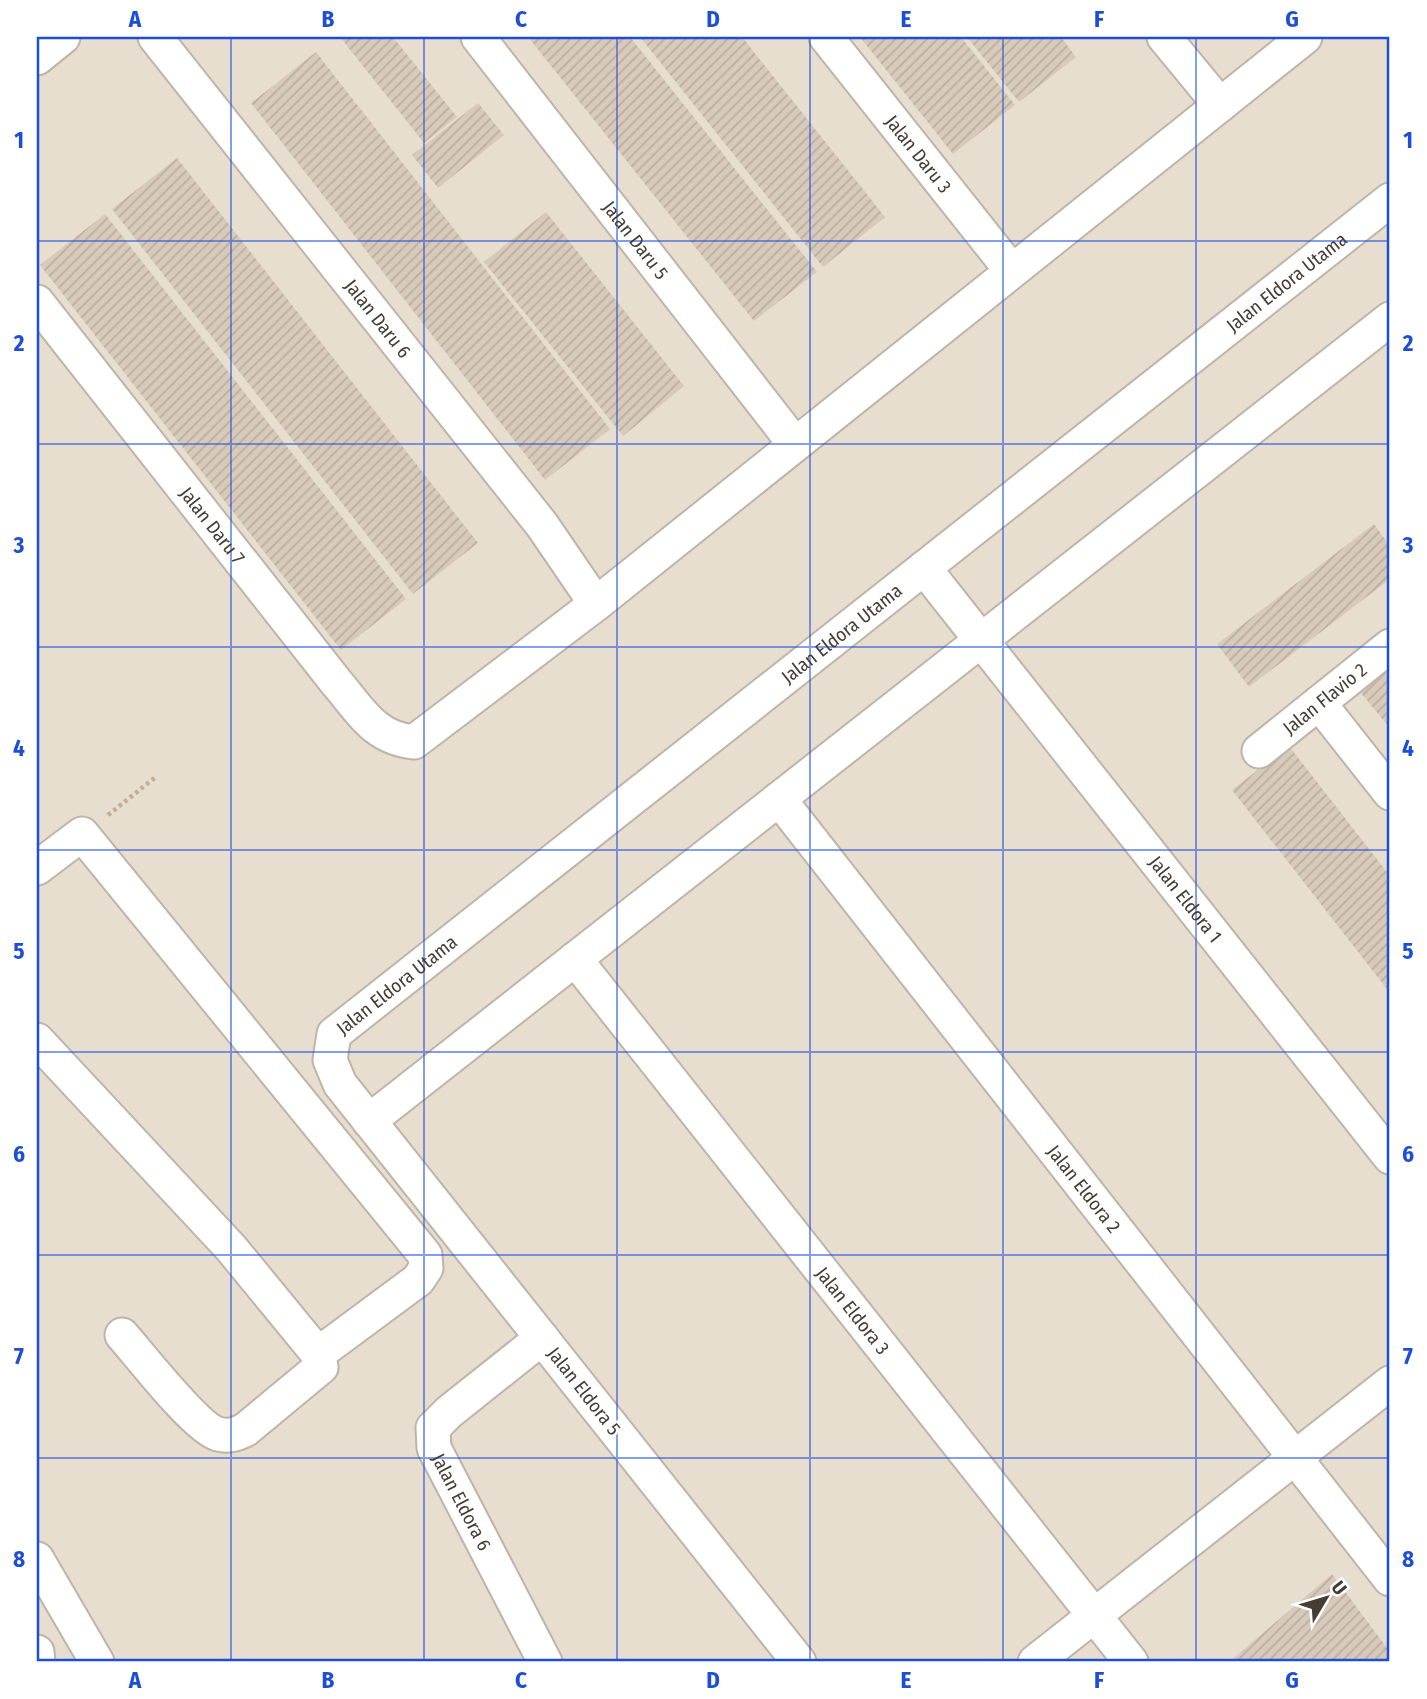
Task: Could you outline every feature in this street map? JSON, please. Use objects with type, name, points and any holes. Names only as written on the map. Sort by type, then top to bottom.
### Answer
[{"type":"street","points":[[37,58],[63,37]]},
{"type":"street","name":"Jalan Daru 6","points":[[155,37],[542,525],[596,604]]},
{"type":"street","name":"Jalan Daru 5","points":[[478,37],[794,443]]},
{"type":"street","name":"Jalan Daru 3","points":[[826,37],[1011,270]]},
{"type":"street","points":[[1164,37],[1220,105]]},
{"type":"street","points":[[596,604],[1305,37]]},
{"type":"street","name":"Jalan Eldora Utama","points":[[369,1121],[340,1084],[330,1060],[334,1034],[1390,200]]},
{"type":"street","name":"Jalan Daru 7","points":[[37,302],[336,682],[377,730],[396,740],[414,742],[596,604]]},
{"type":"street","points":[[369,1121],[1390,319]]},
{"type":"street","name":"Jalan Eldora 1","points":[[924,568],[1390,1157]]},
{"type":"street","name":"Jalan Flavio 2","points":[[1259,751],[1390,646]]},
{"type":"street","points":[[1319,703],[1390,793]]},
{"type":"street","name":"Jalan Eldora 2","points":[[779,799],[1390,1578]]},
{"type":"street","points":[[37,868],[82,834],[425,1255],[426,1268],[418,1280],[318,1354]]},
{"type":"street","name":"Jalan Eldora 3","points":[[575,959],[1131,1662]]},
{"type":"street","points":[[37,1040],[231,1248],[318,1354],[321,1367],[245,1430],[231,1436],[215,1434],[122,1335]]},
{"type":"street","name":"Jalan Eldora 5","points":[[369,1121],[799,1662]]},
{"type":"street","name":"Jalan Eldora 6","points":[[542,1338],[449,1412],[433,1428],[435,1448],[545,1662]]},
{"type":"street","points":[[1035,1662],[1390,1383]]},
{"type":"street","points":[[37,1559],[97,1662]]},
{"type":"street","points":[[37,1652],[38,1662]]},
{"type":"path","points":[[82,834],[157,776]]},
{"type":"shaded area","points":[[37,37],[1390,37],[1390,1662],[37,1662]]},
{"type":"building","points":[[340,37],[393,37],[457,117],[424,143]]},
{"type":"building","points":[[528,37],[630,37],[817,272],[754,321]]},
{"type":"building","points":[[640,37],[742,37],[885,217],[823,267]]},
{"type":"building","points":[[860,37],[961,37],[1015,105],[953,154]]},
{"type":"building","points":[[967,37],[1061,37],[1076,57],[1019,102]]},
{"type":"building","points":[[316,52],[610,429],[545,480],[251,103]]},
{"type":"building","points":[[478,103],[504,135],[438,188],[412,155]]},
{"type":"building","points":[[177,158],[478,543],[413,594],[112,209]]},
{"type":"building","points":[[546,212],[684,386],[623,436],[484,262]]},
{"type":"building","points":[[105,214],[406,599],[341,650],[40,265]]},
{"type":"building","points":[[1374,524],[1390,546],[1390,579],[1249,687],[1217,644]]},
{"type":"building","points":[[1390,669],[1390,724],[1388,726],[1361,693]]},
{"type":"building","points":[[1289,746],[1390,876],[1390,993],[1232,790]]},
{"type":"building","points":[[1332,1574],[1390,1652],[1390,1662],[1229,1662]]}]
